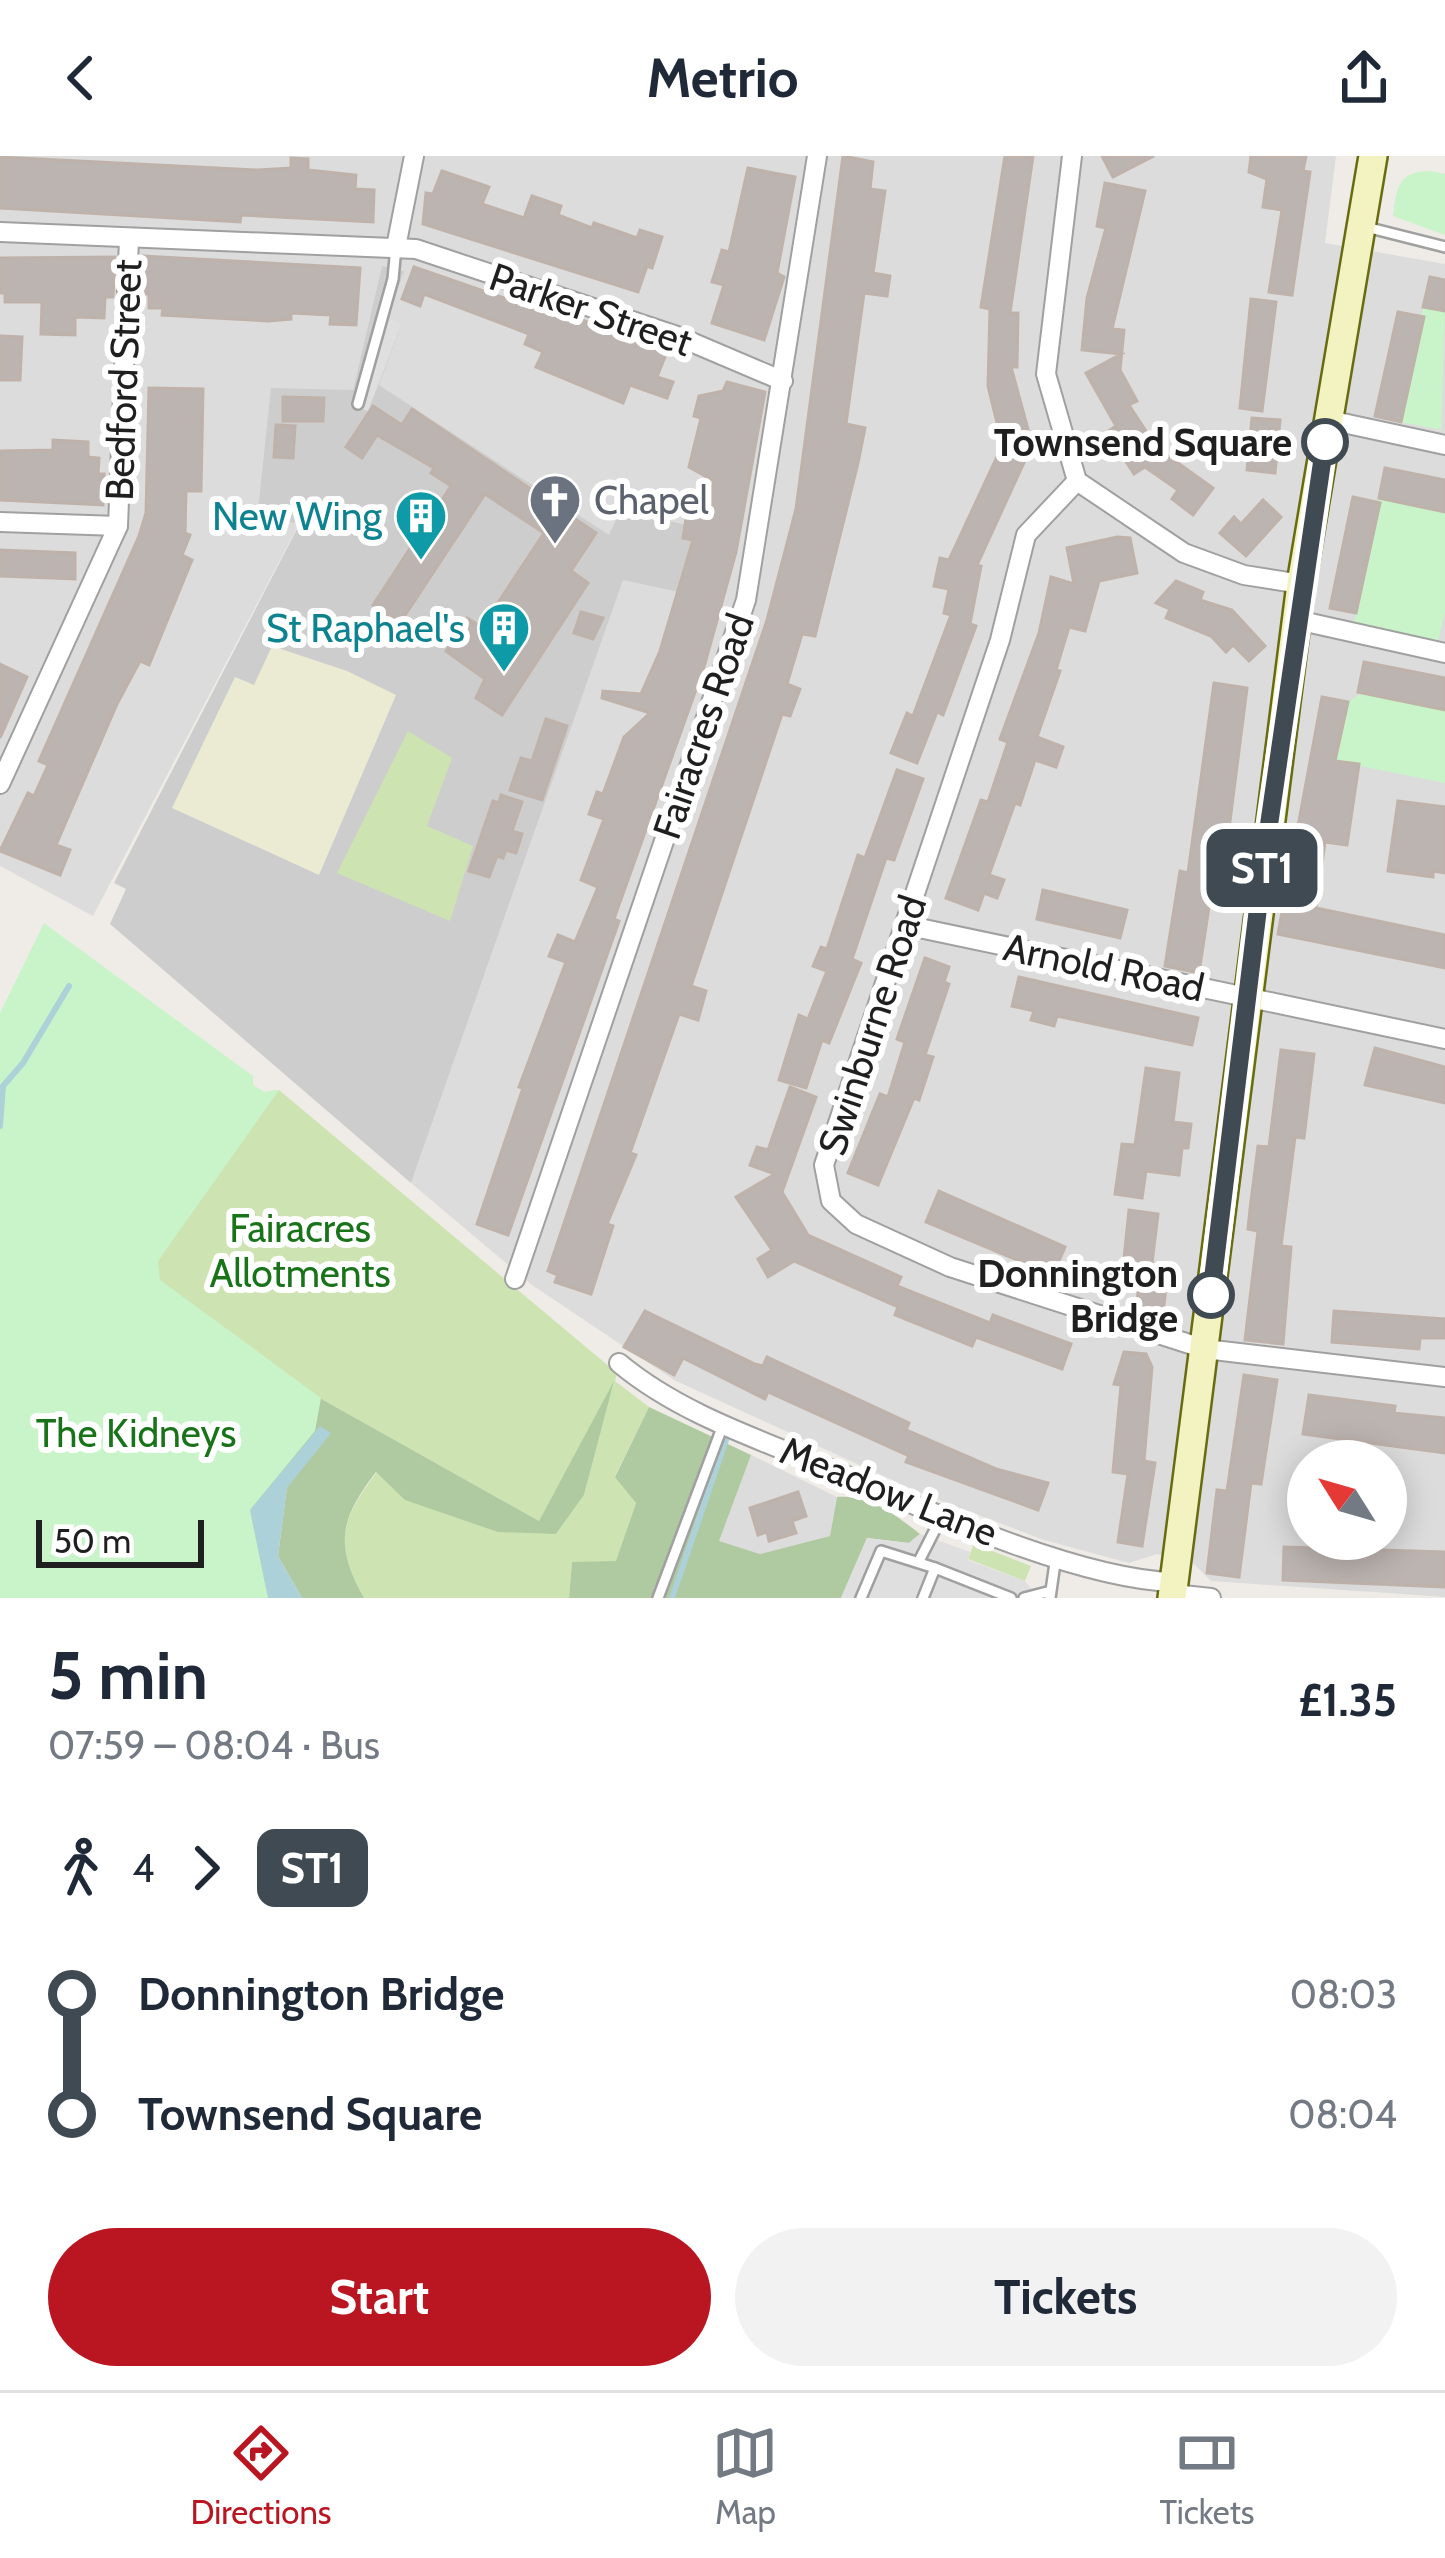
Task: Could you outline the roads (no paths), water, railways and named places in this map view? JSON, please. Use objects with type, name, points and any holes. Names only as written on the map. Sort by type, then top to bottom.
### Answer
[{"type":"main road","points":[[1173,1591],[1301,584],[1373,156]]},
{"type":"street","points":[[396,247],[414,156]]},
{"type":"street","name":"Fairacres Road","points":[[515,1279],[746,600],[817,156]]},
{"type":"street","points":[[1072,156],[1046,374],[1077,481],[1184,553],[1244,574],[1301,584]]},
{"type":"street","name":"Parker Street","points":[[0,232],[396,247],[677,336],[783,381]]},
{"type":"street","name":"Bedford Street","points":[[0,784],[118,526],[128,239]]},
{"type":"street","points":[[1329,419],[1445,445]]},
{"type":"street","name":"Swinburne Road","points":[[1077,481],[1026,535],[1000,640],[824,1165],[831,1202],[856,1224],[950,1267],[1204,1349]]},
{"type":"street","points":[[0,522],[118,526]]},
{"type":"street","points":[[1297,620],[1445,653]]},
{"type":"street","name":"Arnold Road","points":[[904,925],[1445,1039]]},
{"type":"street","points":[[1204,1349],[1445,1377]]},
{"type":"street","name":"Meadow Lane","points":[[619,1363],[648,1386],[723,1425],[942,1516],[1056,1556],[1211,1598]]},
{"type":"lane","points":[[1361,226],[1445,247]]},
{"type":"lane","points":[[358,404],[393,279],[396,247]]},
{"type":"lane","points":[[658,1598],[723,1425]]},
{"type":"lane","points":[[919,1561],[942,1516]]},
{"type":"lane","points":[[861,1598],[881,1551],[1011,1598]]},
{"type":"lane","points":[[1024,1598],[1049,1595],[1056,1556]]},
{"type":"lane","points":[[923,1598],[935,1568]]},
{"type":"water","points":[[320,1426],[331,1433],[287,1488],[278,1556],[302,1598],[268,1598],[250,1510]]},
{"type":"waterway","points":[[0,1126],[3,1086],[23,1063],[69,986]]},
{"type":"waterway","points":[[672,1598],[727,1437]]},
{"type":"place","name":"Townsend Square","points":[[1325,442]]},
{"type":"place","name":"Chapel","points":[[555,546]]},
{"type":"place","name":"New Wing","points":[[421,562]]},
{"type":"place","name":"St Raphael's","points":[[504,674]]},
{"type":"place","name":"Donnington Bridge","points":[[1211,1295]]},
{"type":"park label","name":"Fairacres Allotments","points":[[300,1250]]},
{"type":"park label","name":"The Kidneys","points":[[136,1433]]}]
